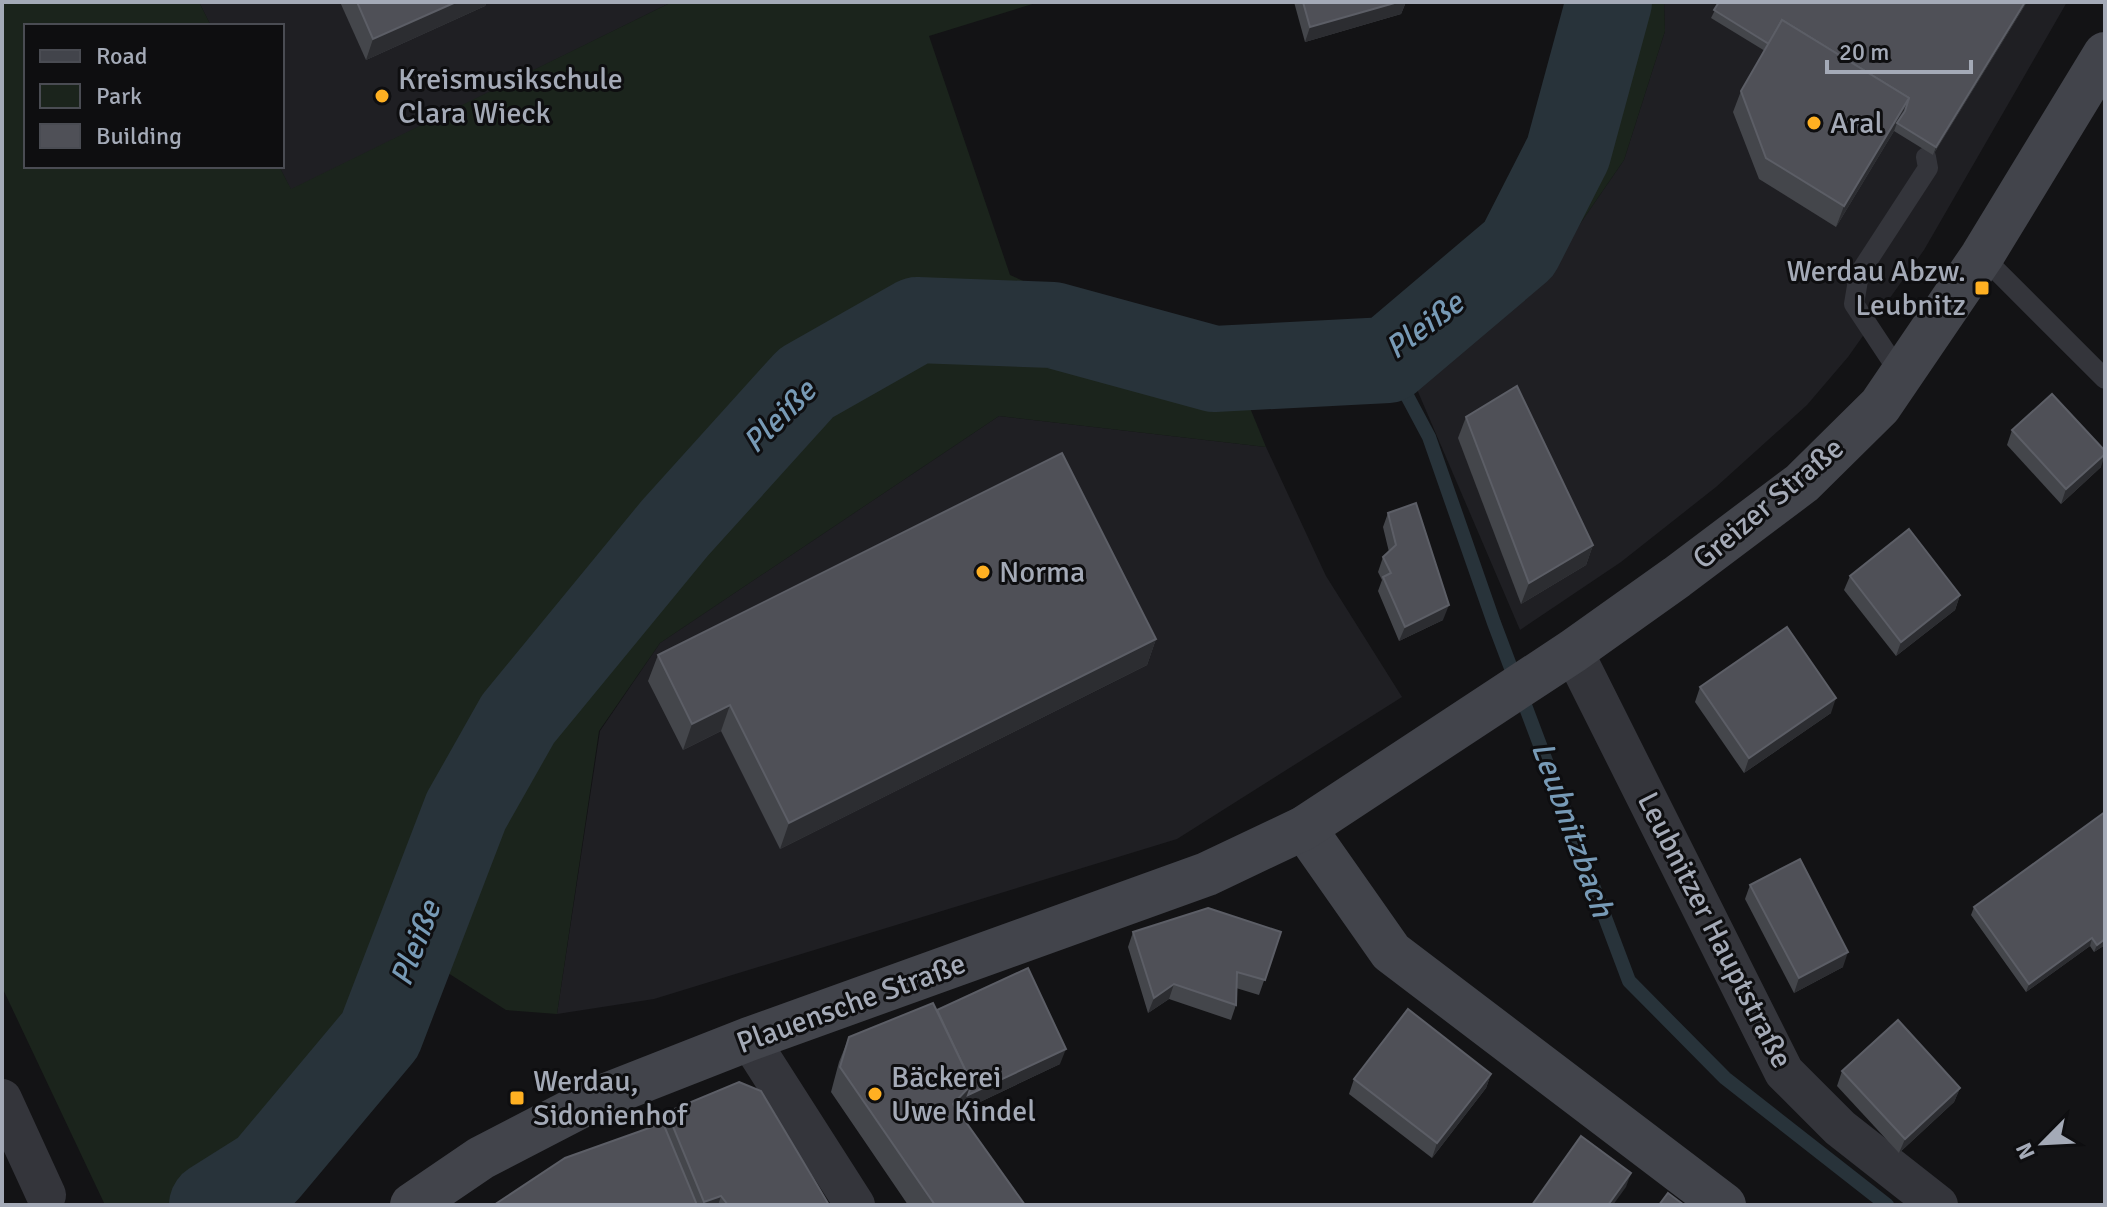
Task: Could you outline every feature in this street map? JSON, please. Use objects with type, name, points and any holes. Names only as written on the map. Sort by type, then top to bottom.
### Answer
[{"type":"street","name":"Greizer Straße","points":[[1304,828],[1562,659],[1802,483],[1880,406],[1982,256],[2105,54]]},
{"type":"street","name":"Leubnitzer Hauptstraße","points":[[1562,659],[1784,1072],[1840,1128],[1938,1205]]},
{"type":"street","name":"Plauensche Straße","points":[[412,1205],[481,1158],[591,1101],[749,1039],[1207,874],[1304,828]]},
{"type":"street","points":[[1304,828],[1391,952],[1724,1205]]},
{"type":"street","points":[[749,1039],[855,1205]]},
{"type":"street","points":[[2,1099],[46,1195]]},
{"type":"lane","points":[[1901,375],[1854,304],[1859,274],[1928,168],[1926,157]]},
{"type":"lane","points":[[1982,256],[2105,379]]},
{"type":"shaded area","name":"Kreismusikschule Clara Wieck","points":[[199,2],[672,2],[291,190],[280,168],[284,168],[284,24],[210,24]]},
{"type":"shaded area","points":[[1664,2],[2067,2],[1924,250],[1848,357],[1807,405],[1716,487],[1621,562],[1520,630],[1413,380],[1471,338],[1546,273],[1624,160],[1665,31]]},
{"type":"shaded area","points":[[999,416],[1266,447],[1326,576],[1402,697],[1177,839],[654,999],[557,1014],[600,731],[660,643]]},
{"type":"green space","points":[[2,2],[199,2],[210,24],[24,24],[24,168],[280,168],[291,189],[672,2],[1039,2],[929,36],[1010,275],[1059,297],[1167,336],[1268,345],[1391,323],[1482,248],[1532,178],[1572,45],[1577,2],[1664,2],[1665,31],[1624,160],[1546,273],[1471,338],[1413,380],[1241,386],[1266,447],[999,416],[660,643],[599,731],[557,1014],[506,1010],[412,950],[380,1035],[266,1171],[212,1205],[105,1205],[2,987]]},
{"type":"building","points":[[357,2],[456,2],[373,39]]},
{"type":"building","points":[[1303,2],[1398,2],[1310,27]]},
{"type":"building","points":[[1719,2],[2025,2],[1936,147],[1897,123],[1909,98],[1782,20],[1769,44],[1714,10]]},
{"type":"building","points":[[1782,20],[1909,98],[1844,206],[1766,158],[1741,91]]},
{"type":"building","points":[[1517,386],[1593,545],[1529,583],[1466,417]]},
{"type":"building","points":[[2052,394],[2105,451],[2066,489],[2012,430]]},
{"type":"building","name":"Norma","points":[[1062,453],[1156,639],[789,823],[730,705],[692,724],[658,655]]},
{"type":"building","points":[[1416,503],[1449,605],[1405,627],[1383,577],[1391,573],[1383,557],[1396,545],[1388,513]]},
{"type":"building","points":[[1909,529],[1960,595],[1901,642],[1850,576]]},
{"type":"building","points":[[1787,627],[1836,698],[1749,758],[1700,687]]},
{"type":"building","points":[[2105,812],[2105,939],[2097,945],[2092,938],[2029,984],[1974,907]]},
{"type":"building","points":[[1800,859],[1848,952],[1799,978],[1750,885]]},
{"type":"building","points":[[1208,908],[1281,932],[1265,980],[1237,972],[1236,1005],[1174,984],[1154,998],[1133,932]]},
{"type":"building","points":[[1028,968],[1066,1049],[968,1095],[972,1084],[937,1010]]},
{"type":"building","points":[[933,1003],[972,1084],[953,1104],[1025,1205],[935,1205],[840,1067],[849,1037]]},
{"type":"building","points":[[1408,1009],[1491,1074],[1437,1143],[1354,1079]]},
{"type":"building","points":[[1898,1020],[1960,1088],[1905,1139],[1842,1071]]},
{"type":"building","points":[[739,1082],[761,1091],[829,1205],[728,1205],[721,1196],[704,1202],[667,1112]]},
{"type":"building","points":[[663,1123],[697,1205],[494,1205],[565,1158]]},
{"type":"building","points":[[1581,1136],[1631,1173],[1608,1205],[1532,1205]]},
{"type":"building","points":[[1668,1193],[1684,1205],[1659,1205]]},
{"type":"waterway","name":"Pleiße","points":[[212,1205],[266,1171],[380,1035],[466,811],[518,719],[675,528],[806,383],[917,320],[1053,325],[1214,369],[1388,360],[1519,249],[1568,153],[1609,2]]},
{"type":"waterway","name":"Leubnitzbach","points":[[1388,360],[1429,437],[1494,623],[1629,981],[1725,1078],[1887,1205]]},
{"type":"place","name":"Kreismusikschule Clara Wieck","points":[[382,96]]},
{"type":"place","name":"Aral","points":[[1814,123]]},
{"type":"place","name":"Werdau Abzw. Leubnitz","points":[[1982,288]]},
{"type":"place","name":"Norma","points":[[983,572]]},
{"type":"place","name":"Bäckerei Uwe Kindel","points":[[875,1094]]},
{"type":"place","name":"Werdau, Sidonienhof","points":[[517,1098]]}]
